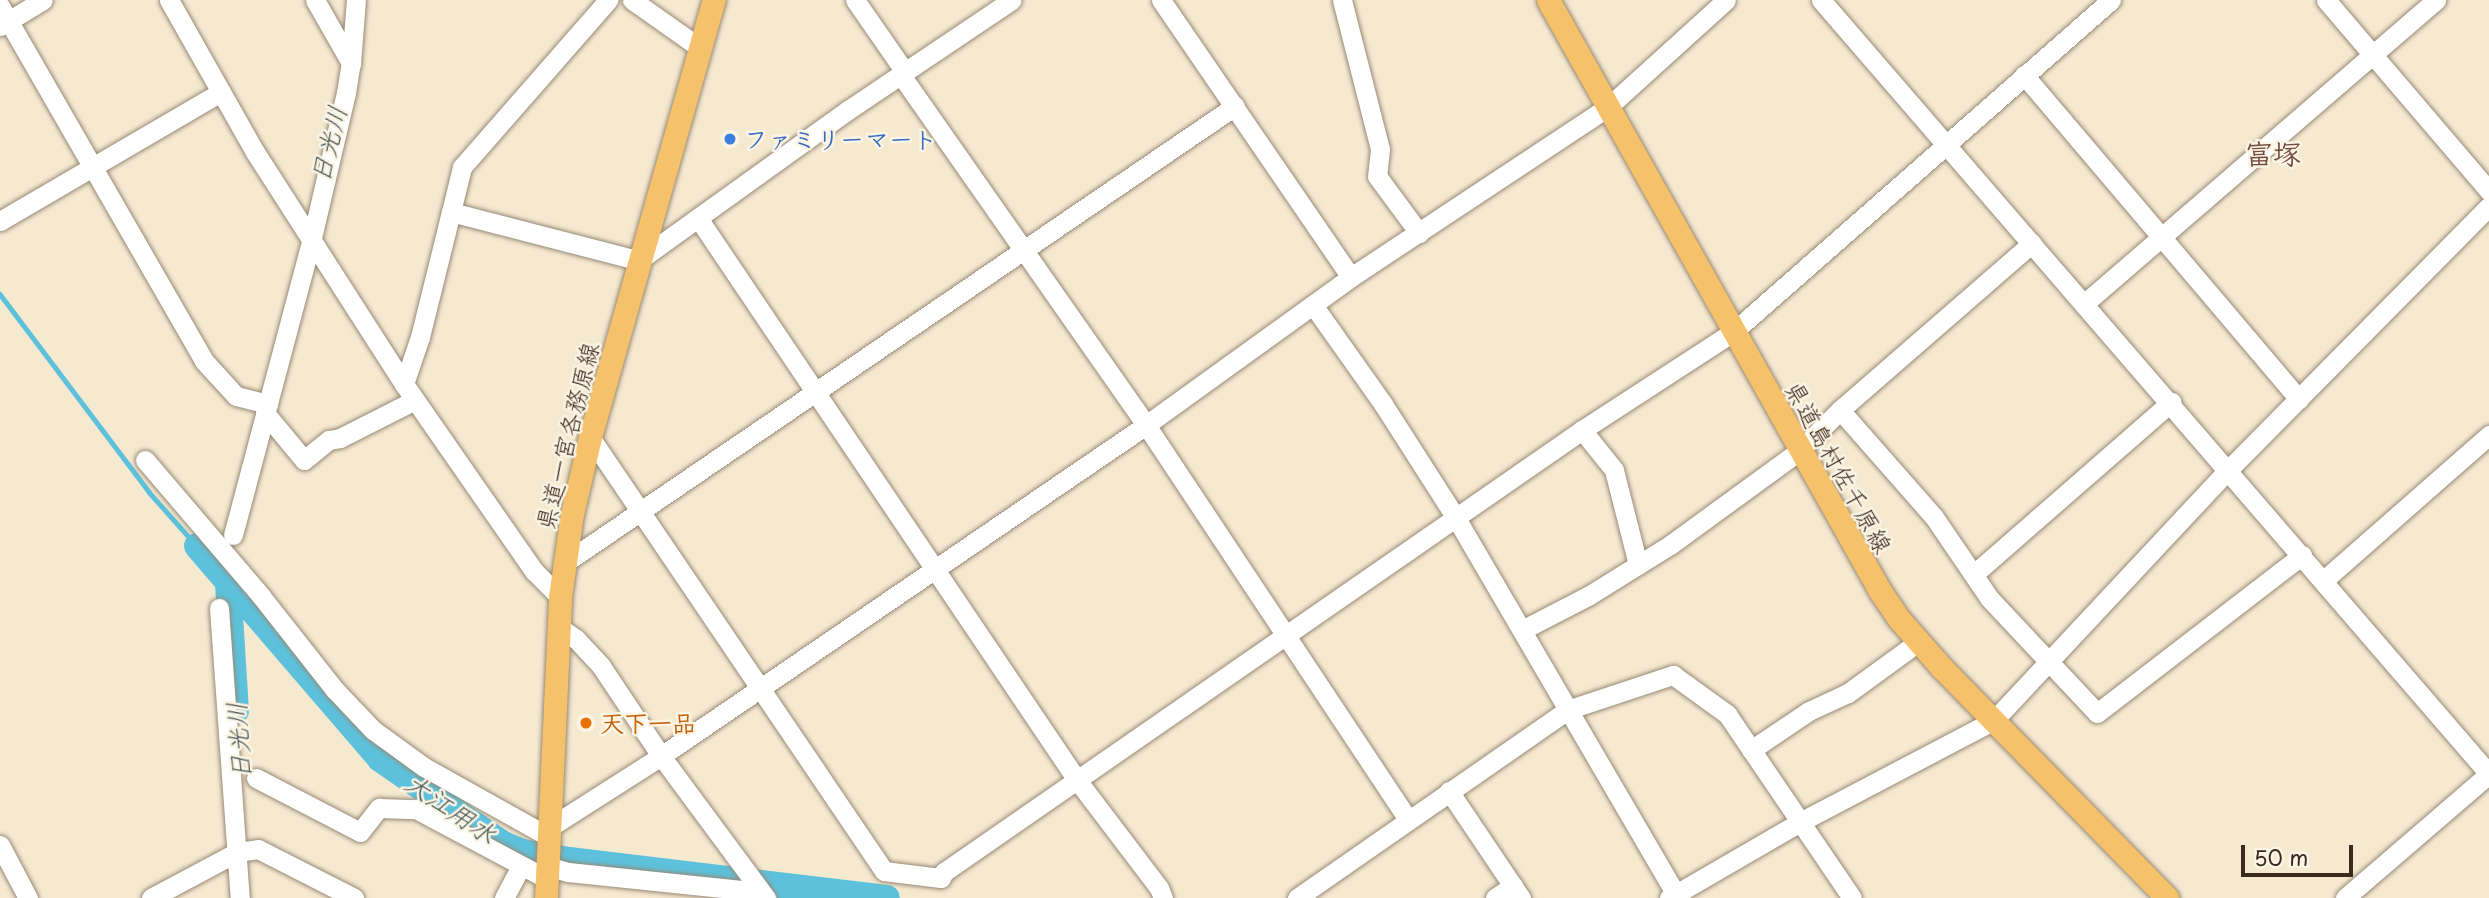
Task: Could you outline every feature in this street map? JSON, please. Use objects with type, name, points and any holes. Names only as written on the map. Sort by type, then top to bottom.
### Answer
[{"type":"main road","name":"県道一宮各務原線","points":[[547,877],[563,564],[590,437],[714,0]]},
{"type":"main road","name":"県道島村佐千原線","points":[[1548,0],[1880,591],[1918,642],[2168,898]]},
{"type":"street","points":[[43,0],[3,17],[204,360],[236,396],[266,409],[304,460],[329,440],[340,438],[409,392],[462,167],[608,0]]},
{"type":"street","points":[[169,0],[310,242],[409,392],[534,571],[560,597]]},
{"type":"street","points":[[315,0],[351,63]]},
{"type":"street","points":[[233,535],[310,242],[351,63],[356,0]]},
{"type":"street","points":[[632,0],[700,48]]},
{"type":"street","points":[[855,0],[1146,425],[1408,819]]},
{"type":"street","points":[[451,212],[629,258],[642,258],[903,73],[1012,0]]},
{"type":"street","points":[[1161,0],[1351,277]]},
{"type":"street","points":[[1342,0],[1380,149],[1377,176],[1419,233]]},
{"type":"street","points":[[145,460],[261,596],[335,690],[373,730],[424,767],[549,835],[934,567],[1146,425],[1351,277],[1608,107],[1726,0]]},
{"type":"street","points":[[1821,0],[2171,402],[2489,774],[2346,898]]},
{"type":"street","points":[[590,437],[884,871],[941,878],[944,872],[1582,430],[1733,332],[2111,0]]},
{"type":"street","points":[[2326,0],[2489,191]]},
{"type":"street","points":[[2085,303],[2435,0]]},
{"type":"street","points":[[2024,75],[2299,399]]},
{"type":"street","points":[[0,221],[221,92]]},
{"type":"street","points":[[563,564],[1235,106]]},
{"type":"street","points":[[1312,305],[1383,404],[1456,518],[1673,896],[1802,821],[1994,720],[2228,470],[2489,206]]},
{"type":"street","points":[[698,218],[1077,780],[1159,888],[1163,898]]},
{"type":"street","points":[[1522,630],[1638,565],[1799,451],[1840,410],[2032,243]]},
{"type":"street","points":[[1974,574],[2171,402]]},
{"type":"street","points":[[1840,410],[1934,517],[1990,599],[2098,713],[2302,555]]},
{"type":"street","points":[[1582,430],[1614,470],[1638,565]]},
{"type":"street","points":[[2324,580],[2489,435]]},
{"type":"street","points":[[219,608],[240,898]]},
{"type":"street","points":[[559,627],[576,639],[601,666],[661,756],[763,895]]},
{"type":"street","points":[[1751,750],[1809,711],[1848,693],[1918,642]]},
{"type":"street","points":[[1297,898],[1567,710],[1673,675],[1727,714],[1852,898]]},
{"type":"street","points":[[257,778],[360,832],[379,808],[416,809],[520,867],[547,877],[568,872],[763,895]]},
{"type":"street","points":[[1450,791],[1517,892],[1495,898]]},
{"type":"street","points":[[0,845],[28,898]]},
{"type":"street","points":[[151,898],[237,852],[258,849],[354,898]]},
{"type":"street","points":[[504,898],[520,867]]},
{"type":"waterway","points":[[0,294],[149,492],[197,546],[203,541]]},
{"type":"waterway","name":"大江用水","points":[[197,546],[380,759],[503,844],[523,852],[569,860],[887,898]]},
{"type":"waterway","name":"日光川","points":[[228,584],[236,711]]},
{"type":"place","name":"ファミリーマート","points":[[730,139]]},
{"type":"place","name":"天下一品","points":[[586,723]]},
{"type":"district","name":"富塚","points":[[2273,153]]}]
